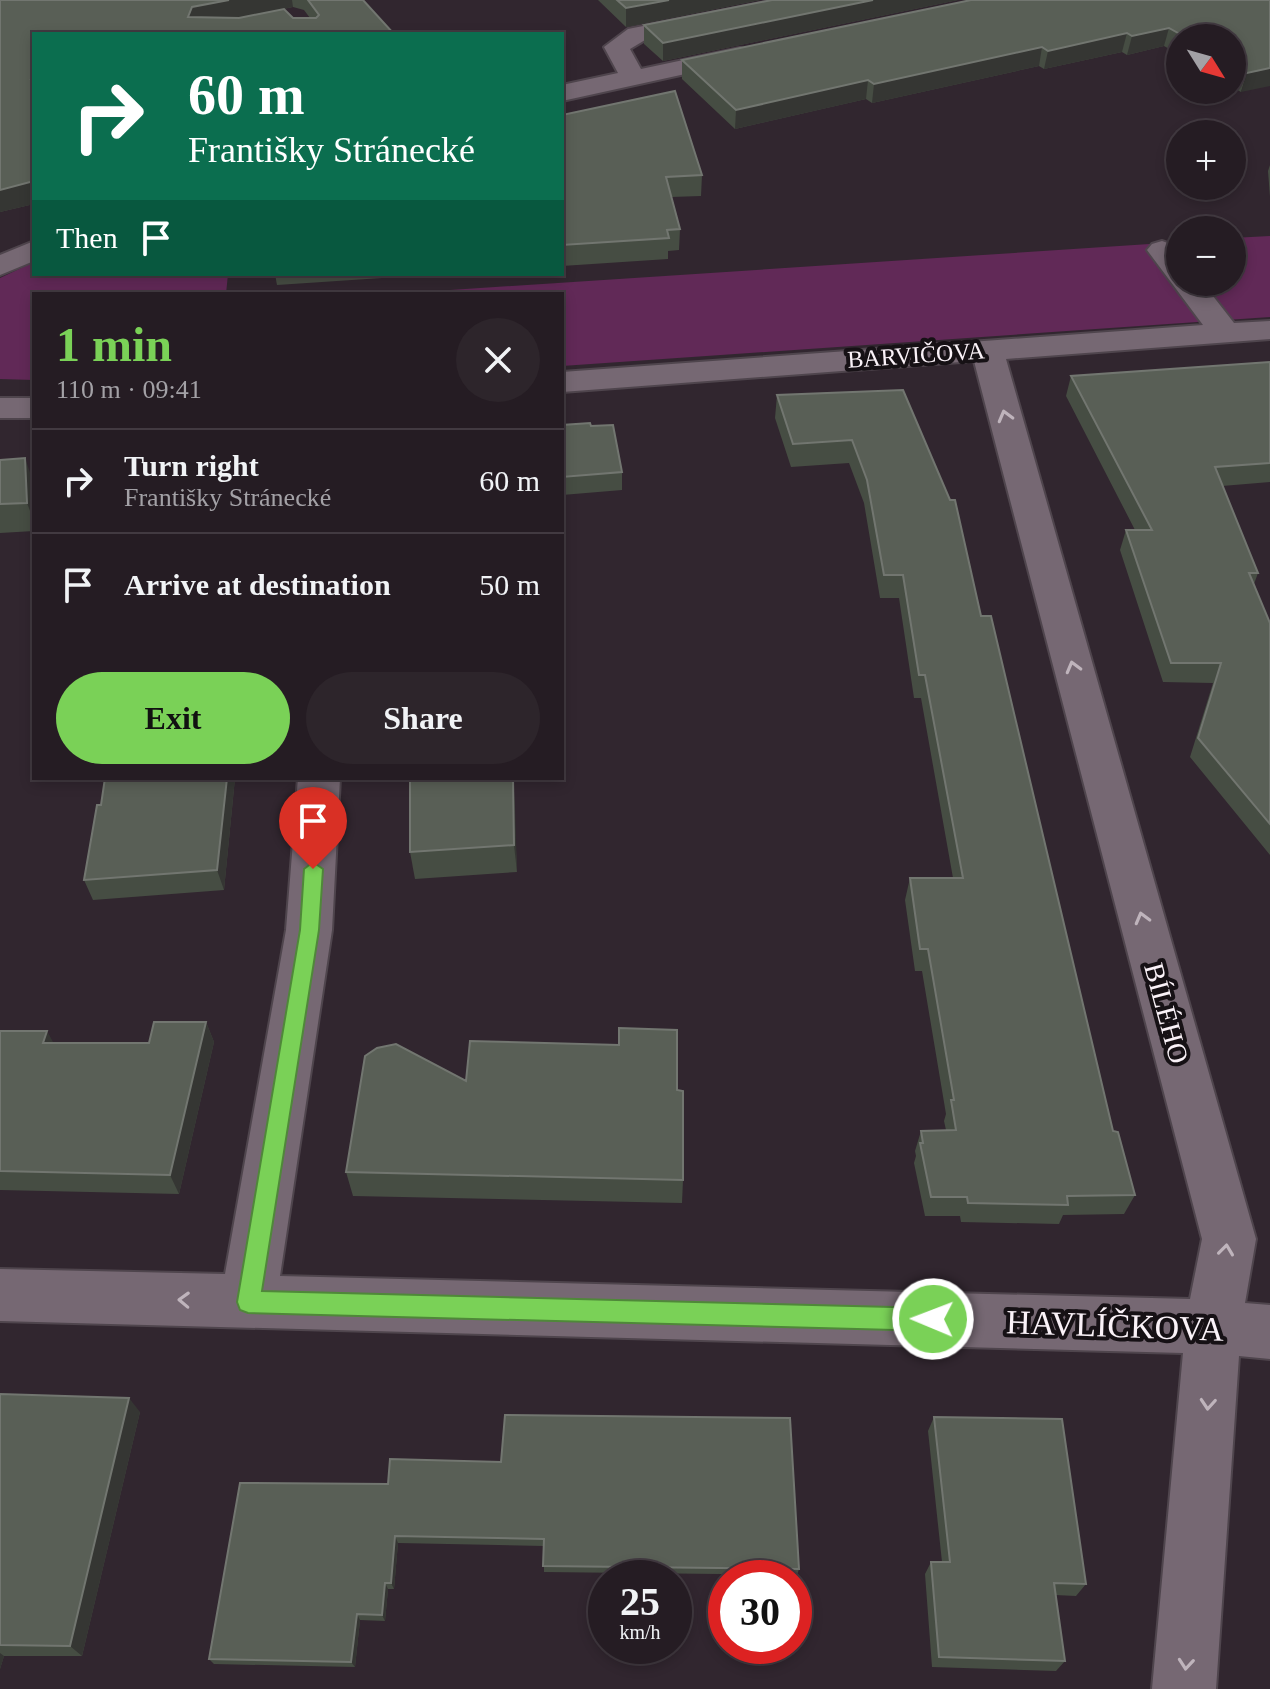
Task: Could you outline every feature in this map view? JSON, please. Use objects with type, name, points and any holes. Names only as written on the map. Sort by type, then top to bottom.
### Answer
[{"type":"street","points":[[633,77],[616,47],[637,34],[811,0]]},
{"type":"street","points":[[564,93],[757,51]]},
{"type":"street","points":[[0,266],[32,251]]},
{"type":"street","points":[[1197,296],[1225,333]]},
{"type":"street","name":"BARVIČOVA","points":[[564,382],[1270,330]]},
{"type":"street","name":"BÍLÉHO","points":[[987,350],[1229,1239],[1242,1329],[1184,1689]]},
{"type":"street","points":[[0,408],[32,408]]},
{"type":"street","points":[[248,1302],[309,930],[319,780]]},
{"type":"street","name":"HAVLÍČKOVA","points":[[0,1295],[1242,1329]]},
{"type":"shaded area","points":[[1270,236],[1270,317],[564,366],[564,292],[420,292],[1166,243],[1166,296],[1246,296],[1246,237]]},
{"type":"shaded area","points":[[32,263],[32,276],[228,276],[226,292],[32,292],[32,380],[0,379],[0,278]]},
{"type":"building","points":[[0,0],[229,0],[192,7],[188,17],[239,18],[284,9],[293,18],[316,18],[319,15],[308,0],[363,0],[392,32],[32,32],[32,182],[0,190]]},
{"type":"building","points":[[617,0],[669,0],[626,8]]},
{"type":"building","points":[[772,0],[873,0],[663,43],[644,25]]},
{"type":"building","points":[[971,0],[1270,0],[1270,68],[1247,73],[1246,24],[1166,24],[1166,29],[1132,36],[1127,33],[1048,51],[1042,47],[874,84],[868,80],[736,110],[682,60]]},
{"type":"building","points":[[675,91],[702,175],[666,177],[680,229],[667,230],[669,238],[564,245],[564,115]]},
{"type":"building","points":[[1270,362],[1270,463],[1215,467],[1258,573],[1249,573],[1270,623],[1270,824],[1198,738],[1221,663],[1171,663],[1126,530],[1152,530],[1071,376]]},
{"type":"building","points":[[903,390],[950,500],[955,500],[981,616],[991,616],[1113,1131],[1118,1132],[1135,1195],[1067,1196],[1068,1205],[968,1203],[967,1197],[931,1197],[920,1143],[923,1143],[921,1131],[956,1130],[951,1100],[954,1100],[928,949],[920,949],[910,878],[963,878],[925,675],[919,675],[903,575],[884,575],[867,480],[852,440],[793,444],[777,395]]},
{"type":"building","points":[[564,425],[613,425],[622,472],[564,477]]},
{"type":"building","points":[[25,458],[27,503],[0,504],[0,460]]},
{"type":"building","points":[[105,780],[227,780],[217,870],[84,880],[97,805],[101,805]]},
{"type":"building","points":[[410,780],[513,780],[514,845],[410,852]]},
{"type":"building","points":[[154,1022],[206,1022],[170,1175],[0,1171],[0,1031],[47,1031],[43,1043],[149,1043]]},
{"type":"building","points":[[619,1028],[677,1030],[677,1090],[683,1091],[683,1180],[346,1172],[365,1056],[377,1048],[396,1044],[466,1081],[470,1041],[619,1045]]},
{"type":"building","points":[[0,1394],[129,1398],[70,1646],[0,1645]]},
{"type":"building","points":[[505,1415],[790,1418],[798,1560],[708,1560],[708,1568],[692,1568],[692,1560],[588,1560],[588,1567],[543,1566],[544,1539],[395,1536],[391,1583],[385,1583],[382,1615],[357,1614],[351,1662],[209,1659],[240,1483],[388,1484],[390,1459],[501,1462]]},
{"type":"building","points":[[934,1417],[1062,1419],[1086,1584],[1054,1583],[1065,1661],[939,1657],[931,1562],[950,1562]]},
{"type":"route","points":[[313,869],[309,930],[248,1302],[933,1319]]}]
